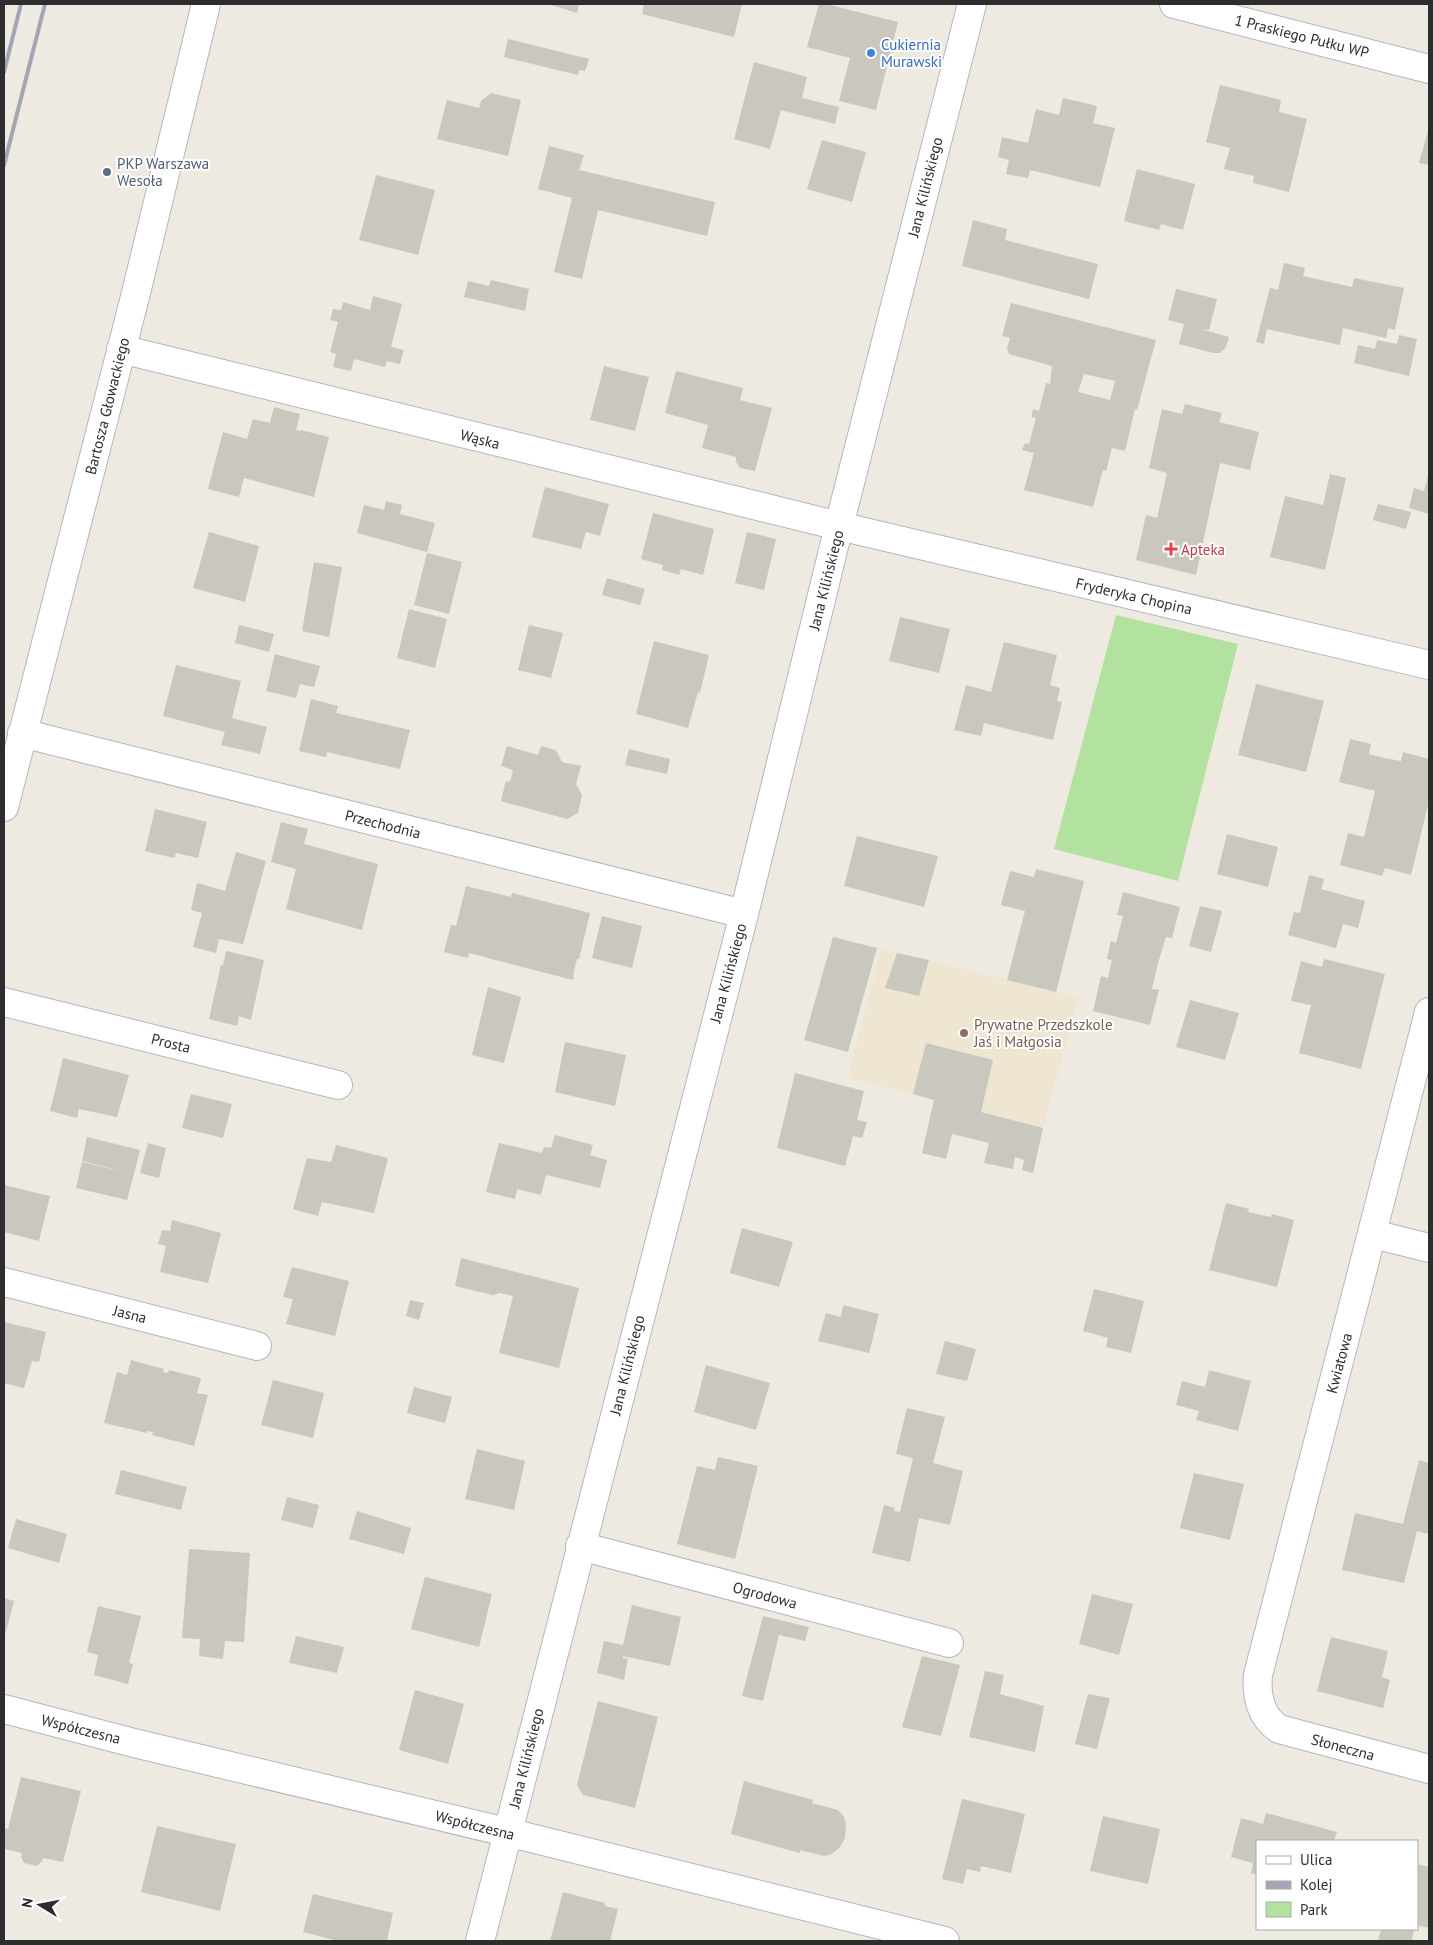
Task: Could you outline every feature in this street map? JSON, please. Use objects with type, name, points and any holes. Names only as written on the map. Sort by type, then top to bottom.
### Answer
[{"type":"street","name":"Bartosza Głowackiego","points":[[4,807],[121,349],[206,4]]},
{"type":"street","name":"Jana Kilińskiego","points":[[480,1941],[744,914],[839,526],[972,4]]},
{"type":"street","name":"1 Praskiego Pułku WP","points":[[1174,4],[1429,69]]},
{"type":"street","name":"Wąska","points":[[121,349],[839,526]]},
{"type":"street","name":"Fryderyka Chopina","points":[[839,526],[1429,665]]},
{"type":"street","name":"Przechodnia","points":[[22,733],[744,914]]},
{"type":"street","name":"Prosta","points":[[4,1002],[338,1085]]},
{"type":"street","name":"Kwiatowa","points":[[1264,1714],[1258,1701],[1256,1689],[1258,1675],[1429,1012]]},
{"type":"street","points":[[1373,1234],[1429,1248]]},
{"type":"street","name":"Jasna","points":[[4,1282],[257,1346]]},
{"type":"street","name":"Ogrodowa","points":[[580,1546],[949,1643]]},
{"type":"street","name":"Współczesna","points":[[4,1709],[134,1743],[507,1832],[945,1941]]},
{"type":"street","name":"Słoneczna","points":[[1264,1714],[1279,1729],[1429,1769]]},
{"type":"shaded area","name":"Prywatne Przedszkole Jaś i Małgosia","points":[[881,949],[1078,997],[1043,1128],[848,1078]]},
{"type":"green space","points":[[1116,615],[1238,644],[1178,881],[1054,849]]},
{"type":"building","points":[[548,4],[579,4],[577,13]]},
{"type":"building","points":[[644,4],[742,4],[734,37],[642,14]]},
{"type":"building","points":[[819,4],[826,4],[898,22],[876,110],[839,101],[850,58],[807,47]]},
{"type":"building","points":[[508,39],[589,59],[585,71],[579,70],[578,75],[504,57]]},
{"type":"building","points":[[754,62],[807,77],[802,98],[839,107],[835,124],[781,110],[770,149],[734,139]]},
{"type":"building","points":[[1220,85],[1281,100],[1279,112],[1307,119],[1289,192],[1253,183],[1254,176],[1224,169],[1230,148],[1206,142]]},
{"type":"building","points":[[491,93],[521,100],[508,156],[437,139],[447,100],[479,108],[481,101]]},
{"type":"building","points":[[1063,98],[1097,106],[1093,123],[1115,128],[1100,187],[1030,170],[1028,178],[1006,174],[1009,160],[998,157],[1002,137],[1028,143],[1036,109],[1059,115]]},
{"type":"building","points":[[1429,132],[1429,165],[1419,163]]},
{"type":"building","points":[[822,140],[866,152],[852,202],[807,189]]},
{"type":"building","points":[[549,146],[584,155],[579,170],[715,202],[707,236],[598,210],[582,279],[554,272],[572,198],[538,189]]},
{"type":"building","points":[[1137,169],[1195,184],[1183,230],[1161,224],[1159,230],[1124,221]]},
{"type":"building","points":[[376,175],[435,190],[418,255],[359,240]]},
{"type":"building","points":[[973,220],[1007,229],[1005,240],[1098,264],[1089,299],[962,266]]},
{"type":"building","points":[[1284,263],[1305,268],[1303,276],[1352,287],[1354,278],[1404,288],[1395,330],[1388,328],[1386,338],[1343,328],[1340,345],[1267,329],[1264,344],[1256,342],[1270,288],[1278,290]]},
{"type":"building","points":[[491,280],[529,289],[525,311],[464,297],[468,281],[489,286]]},
{"type":"building","points":[[1176,289],[1217,299],[1209,330],[1201,329],[1229,337],[1226,347],[1220,353],[1213,353],[1179,344],[1184,324],[1168,320]]},
{"type":"building","points":[[373,296],[402,304],[391,347],[404,350],[400,364],[387,361],[385,367],[354,359],[351,371],[333,367],[336,354],[330,352],[338,322],[330,320],[333,309],[341,310],[343,302],[370,310]]},
{"type":"building","points":[[1011,303],[1156,340],[1137,410],[1135,409],[1125,451],[1112,448],[1106,471],[1103,470],[1093,507],[1024,490],[1034,453],[1022,450],[1025,443],[1029,444],[1036,418],[1032,417],[1033,409],[1039,411],[1046,383],[1050,384],[1052,366],[1009,354],[1007,349],[1010,338],[1002,336]],"holes":[[[1084,374],[1115,381],[1110,400],[1078,392]]]},
{"type":"building","points":[[1399,335],[1417,339],[1409,376],[1354,363],[1358,345],[1375,349],[1377,340],[1397,344]]},
{"type":"building","points":[[604,366],[649,377],[635,431],[590,420]]},
{"type":"building","points":[[676,371],[743,388],[740,400],[772,408],[755,471],[740,468],[736,462],[736,457],[702,448],[708,425],[665,413]]},
{"type":"building","points":[[1185,404],[1222,413],[1219,422],[1259,432],[1250,470],[1220,463],[1196,575],[1136,560],[1146,515],[1157,518],[1167,473],[1149,468],[1162,409],[1182,414]]},
{"type":"building","points":[[274,407],[300,414],[296,430],[329,437],[314,497],[244,478],[239,497],[208,489],[223,432],[247,439],[253,419],[270,423]]},
{"type":"building","points":[[1429,472],[1429,514],[1409,508],[1414,488],[1424,491]]},
{"type":"building","points":[[1330,474],[1346,478],[1325,570],[1270,557],[1285,496],[1323,505]]},
{"type":"building","points":[[545,487],[609,504],[600,536],[586,532],[581,549],[532,537]]},
{"type":"building","points":[[386,501],[402,505],[400,514],[435,523],[427,552],[357,533],[364,505],[384,510]]},
{"type":"building","points":[[1378,504],[1411,512],[1406,529],[1373,520]]},
{"type":"building","points":[[653,513],[714,529],[703,575],[681,569],[679,575],[662,570],[663,565],[641,559]]},
{"type":"building","points":[[209,532],[259,546],[245,602],[193,588]]},
{"type":"building","points":[[747,532],[776,539],[764,590],[735,583]]},
{"type":"building","points":[[427,553],[462,562],[449,614],[414,605]]},
{"type":"building","points":[[314,562],[342,567],[329,637],[302,631]]},
{"type":"building","points":[[607,578],[645,589],[640,605],[602,595]]},
{"type":"building","points":[[409,609],[447,619],[435,668],[397,658]]},
{"type":"building","points":[[900,617],[950,629],[939,673],[889,661]]},
{"type":"building","points":[[239,625],[274,634],[269,652],[235,643]]},
{"type":"building","points":[[529,625],[563,633],[551,678],[518,670]]},
{"type":"building","points":[[654,641],[709,655],[700,693],[698,692],[688,728],[636,714]]},
{"type":"building","points":[[1004,642],[1057,655],[1050,685],[1060,688],[1057,701],[1062,702],[1053,740],[984,723],[981,736],[954,730],[966,685],[991,692]]},
{"type":"building","points":[[275,654],[320,666],[314,687],[300,684],[296,698],[266,691]]},
{"type":"building","points":[[176,665],[241,681],[232,718],[267,727],[260,754],[221,745],[225,732],[163,716]]},
{"type":"building","points":[[1256,684],[1324,701],[1306,772],[1238,755]]},
{"type":"building","points":[[311,699],[338,706],[336,713],[410,730],[400,769],[327,752],[326,757],[299,751]]},
{"type":"building","points":[[1350,739],[1371,744],[1369,754],[1384,758],[1401,761],[1403,752],[1429,759],[1429,801],[1411,875],[1385,868],[1382,876],[1340,865],[1348,833],[1364,837],[1375,791],[1339,782]]},
{"type":"building","points":[[507,746],[538,755],[541,746],[556,750],[562,762],[581,766],[576,784],[582,795],[578,813],[567,819],[501,801],[506,781],[510,782],[513,770],[501,766]]},
{"type":"building","points":[[629,749],[670,759],[667,774],[625,765]]},
{"type":"building","points":[[155,809],[207,822],[198,858],[176,853],[174,858],[145,851]]},
{"type":"building","points":[[281,822],[308,829],[304,844],[378,864],[362,930],[286,909],[296,869],[271,862]]},
{"type":"building","points":[[1227,834],[1278,847],[1268,887],[1217,874]]},
{"type":"building","points":[[857,836],[938,856],[924,907],[844,886]]},
{"type":"building","points":[[236,852],[266,861],[243,944],[219,939],[216,953],[193,947],[202,913],[191,910],[197,883],[225,891]]},
{"type":"building","points":[[1036,869],[1084,881],[1056,992],[1007,980],[1025,911],[1001,905],[1010,871],[1034,877]]},
{"type":"building","points":[[1309,875],[1324,879],[1321,889],[1365,901],[1358,928],[1343,924],[1336,948],[1288,935],[1294,912],[1300,913]]},
{"type":"building","points":[[466,886],[511,897],[512,893],[590,913],[573,980],[469,953],[468,958],[444,952],[451,925],[456,926]]},
{"type":"building","points":[[1123,892],[1180,907],[1172,938],[1166,937],[1158,963],[1152,989],[1159,990],[1150,1025],[1093,1011],[1101,976],[1108,978],[1112,960],[1107,959],[1111,941],[1116,943],[1123,916],[1117,915]]},
{"type":"building","points":[[1200,906],[1222,911],[1211,952],[1189,946]]},
{"type":"building","points":[[602,916],[642,926],[632,968],[592,958]]},
{"type":"building","points":[[833,937],[877,948],[848,1052],[804,1040]]},
{"type":"building","points":[[226,951],[264,960],[251,1020],[239,1016],[237,1026],[209,1019]]},
{"type":"building","points":[[897,953],[929,960],[919,996],[885,988]]},
{"type":"building","points":[[1324,959],[1385,974],[1361,1069],[1299,1053],[1311,1005],[1291,1001],[1301,961],[1322,967]]},
{"type":"building","points":[[488,987],[521,997],[504,1063],[472,1055]]},
{"type":"building","points":[[1190,1000],[1239,1013],[1225,1060],[1176,1047]]},
{"type":"building","points":[[565,1042],[626,1055],[615,1106],[555,1092]]},
{"type":"building","points":[[926,1043],[993,1060],[981,1112],[1043,1128],[1033,1173],[1022,1170],[1024,1160],[1015,1157],[1013,1169],[984,1163],[989,1143],[952,1134],[946,1159],[922,1153],[934,1100],[913,1094]]},
{"type":"building","points":[[63,1058],[129,1075],[117,1117],[79,1109],[77,1118],[50,1111]]},
{"type":"building","points":[[795,1073],[864,1091],[857,1120],[867,1122],[862,1138],[853,1136],[845,1166],[777,1148]]},
{"type":"building","points":[[191,1094],[232,1104],[223,1138],[182,1128]]},
{"type":"building","points":[[555,1135],[593,1145],[590,1155],[607,1160],[600,1188],[546,1175],[541,1195],[517,1189],[515,1199],[486,1192],[499,1143],[542,1153],[544,1147],[551,1148]]},
{"type":"building","points":[[87,1137],[140,1150],[134,1174],[82,1161]]},
{"type":"building","points":[[148,1143],[166,1148],[159,1178],[140,1173]]},
{"type":"building","points":[[336,1145],[388,1158],[374,1213],[322,1202],[318,1216],[293,1209],[307,1158],[331,1162]]},
{"type":"building","points":[[82,1162],[134,1174],[127,1200],[76,1188]]},
{"type":"building","points":[[4,1185],[50,1196],[39,1241],[4,1232]]},
{"type":"building","points":[[1226,1203],[1249,1209],[1248,1212],[1271,1217],[1272,1214],[1294,1220],[1277,1287],[1209,1270]]},
{"type":"building","points":[[172,1220],[221,1233],[208,1283],[160,1272],[166,1246],[158,1244],[162,1230],[170,1231]]},
{"type":"building","points":[[742,1228],[793,1242],[779,1287],[730,1273]]},
{"type":"building","points":[[461,1258],[579,1288],[559,1368],[499,1353],[513,1296],[500,1293],[493,1295],[455,1286]]},
{"type":"building","points":[[292,1267],[349,1281],[335,1336],[286,1324],[293,1299],[283,1297]]},
{"type":"building","points":[[1094,1289],[1144,1301],[1131,1353],[1106,1347],[1108,1338],[1083,1331]]},
{"type":"building","points":[[410,1300],[424,1303],[419,1320],[406,1316]]},
{"type":"building","points":[[843,1305],[879,1314],[869,1353],[818,1341],[826,1313],[841,1317]]},
{"type":"building","points":[[4,1322],[46,1332],[39,1362],[32,1361],[24,1388],[4,1383]]},
{"type":"building","points":[[945,1341],[976,1349],[967,1381],[936,1374]]},
{"type":"building","points":[[131,1360],[164,1369],[163,1372],[168,1373],[169,1370],[201,1378],[197,1393],[208,1395],[194,1446],[152,1435],[153,1432],[147,1431],[147,1433],[104,1423],[117,1372],[127,1375]]},
{"type":"building","points":[[706,1365],[770,1383],[756,1430],[694,1412]]},
{"type":"building","points":[[1209,1370],[1251,1381],[1238,1431],[1196,1420],[1199,1411],[1176,1405],[1182,1381],[1205,1387]]},
{"type":"building","points":[[273,1380],[324,1393],[313,1438],[261,1425]]},
{"type":"building","points":[[414,1387],[452,1397],[445,1423],[407,1413]]},
{"type":"building","points":[[907,1408],[945,1417],[933,1463],[963,1471],[950,1525],[919,1518],[910,1562],[872,1553],[884,1505],[895,1508],[894,1511],[900,1512],[913,1458],[896,1454]]},
{"type":"building","points":[[477,1449],[525,1461],[514,1510],[465,1499]]},
{"type":"building","points":[[718,1457],[758,1466],[735,1559],[677,1544],[697,1466],[715,1470]]},
{"type":"building","points":[[1419,1460],[1429,1463],[1429,1534],[1417,1531],[1404,1583],[1342,1570],[1355,1513],[1403,1524]]},
{"type":"building","points":[[121,1470],[187,1487],[181,1510],[115,1494]]},
{"type":"building","points":[[1194,1473],[1244,1484],[1230,1540],[1180,1528]]},
{"type":"building","points":[[287,1497],[319,1505],[313,1528],[281,1520]]},
{"type":"building","points":[[357,1511],[411,1528],[404,1554],[349,1539]]},
{"type":"building","points":[[16,1519],[67,1534],[59,1563],[8,1548]]},
{"type":"building","points":[[189,1549],[250,1553],[244,1642],[225,1641],[223,1659],[199,1656],[200,1639],[182,1638]]},
{"type":"building","points":[[425,1577],[492,1594],[479,1647],[411,1629]]},
{"type":"building","points":[[1092,1594],[1133,1604],[1119,1655],[1079,1644]]},
{"type":"building","points":[[4,1598],[14,1601],[4,1639]]},
{"type":"building","points":[[632,1605],[681,1617],[670,1666],[623,1656],[623,1658],[628,1659],[624,1680],[597,1673],[604,1641],[623,1645]]},
{"type":"building","points":[[98,1606],[141,1616],[129,1663],[133,1664],[128,1684],[94,1675],[98,1655],[87,1652]]},
{"type":"building","points":[[763,1616],[809,1627],[805,1641],[779,1635],[763,1701],[742,1696]]},
{"type":"building","points":[[296,1636],[344,1647],[337,1673],[289,1663]]},
{"type":"building","points":[[1331,1637],[1388,1651],[1382,1677],[1390,1680],[1383,1708],[1317,1691]]},
{"type":"building","points":[[922,1656],[960,1665],[941,1736],[902,1727]]},
{"type":"building","points":[[985,1671],[1004,1675],[1000,1694],[1044,1706],[1035,1752],[969,1737]]},
{"type":"building","points":[[415,1690],[464,1704],[448,1764],[399,1750]]},
{"type":"building","points":[[1088,1694],[1110,1698],[1097,1749],[1075,1744]]},
{"type":"building","points":[[598,1701],[658,1717],[635,1808],[583,1795],[577,1785]]},
{"type":"building","points":[[21,1777],[81,1791],[63,1862],[43,1858],[37,1866],[24,1863],[21,1857],[22,1853],[4,1849],[4,1828],[8,1829]]},
{"type":"building","points":[[744,1781],[813,1800],[812,1803],[838,1810],[844,1817],[846,1824],[845,1838],[840,1847],[832,1854],[824,1856],[800,1850],[800,1853],[731,1834]]},
{"type":"building","points":[[962,1799],[1025,1814],[1011,1873],[981,1866],[980,1872],[967,1869],[963,1884],[942,1879]]},
{"type":"building","points":[[1266,1813],[1337,1832],[1334,1840],[1256,1840],[1256,1875],[1251,1873],[1253,1863],[1231,1857],[1241,1818],[1263,1824]]},
{"type":"building","points":[[1103,1816],[1160,1829],[1148,1884],[1090,1871]]},
{"type":"building","points":[[157,1826],[236,1844],[220,1911],[141,1892]]},
{"type":"building","points":[[1418,1864],[1429,1867],[1429,1928],[1418,1925]]},
{"type":"building","points":[[563,1892],[605,1903],[605,1906],[618,1909],[610,1941],[550,1941]]},
{"type":"building","points":[[313,1894],[393,1913],[387,1941],[334,1941],[303,1932]]},
{"type":"building","points":[[1381,1930],[1414,1930],[1413,1941],[1378,1941]]},
{"type":"railway","points":[[4,72],[21,4]]},
{"type":"railway","points":[[4,165],[45,4]]},
{"type":"place","name":"Cukiernia Murawski","points":[[871,53]]},
{"type":"place","name":"PKP Warszawa Wesoła","points":[[107,172]]},
{"type":"place","name":"Apteka","points":[[1171,549]]},
{"type":"place","name":"Prywatne Przedszkole Jaś i Małgosia","points":[[964,1033]]}]
